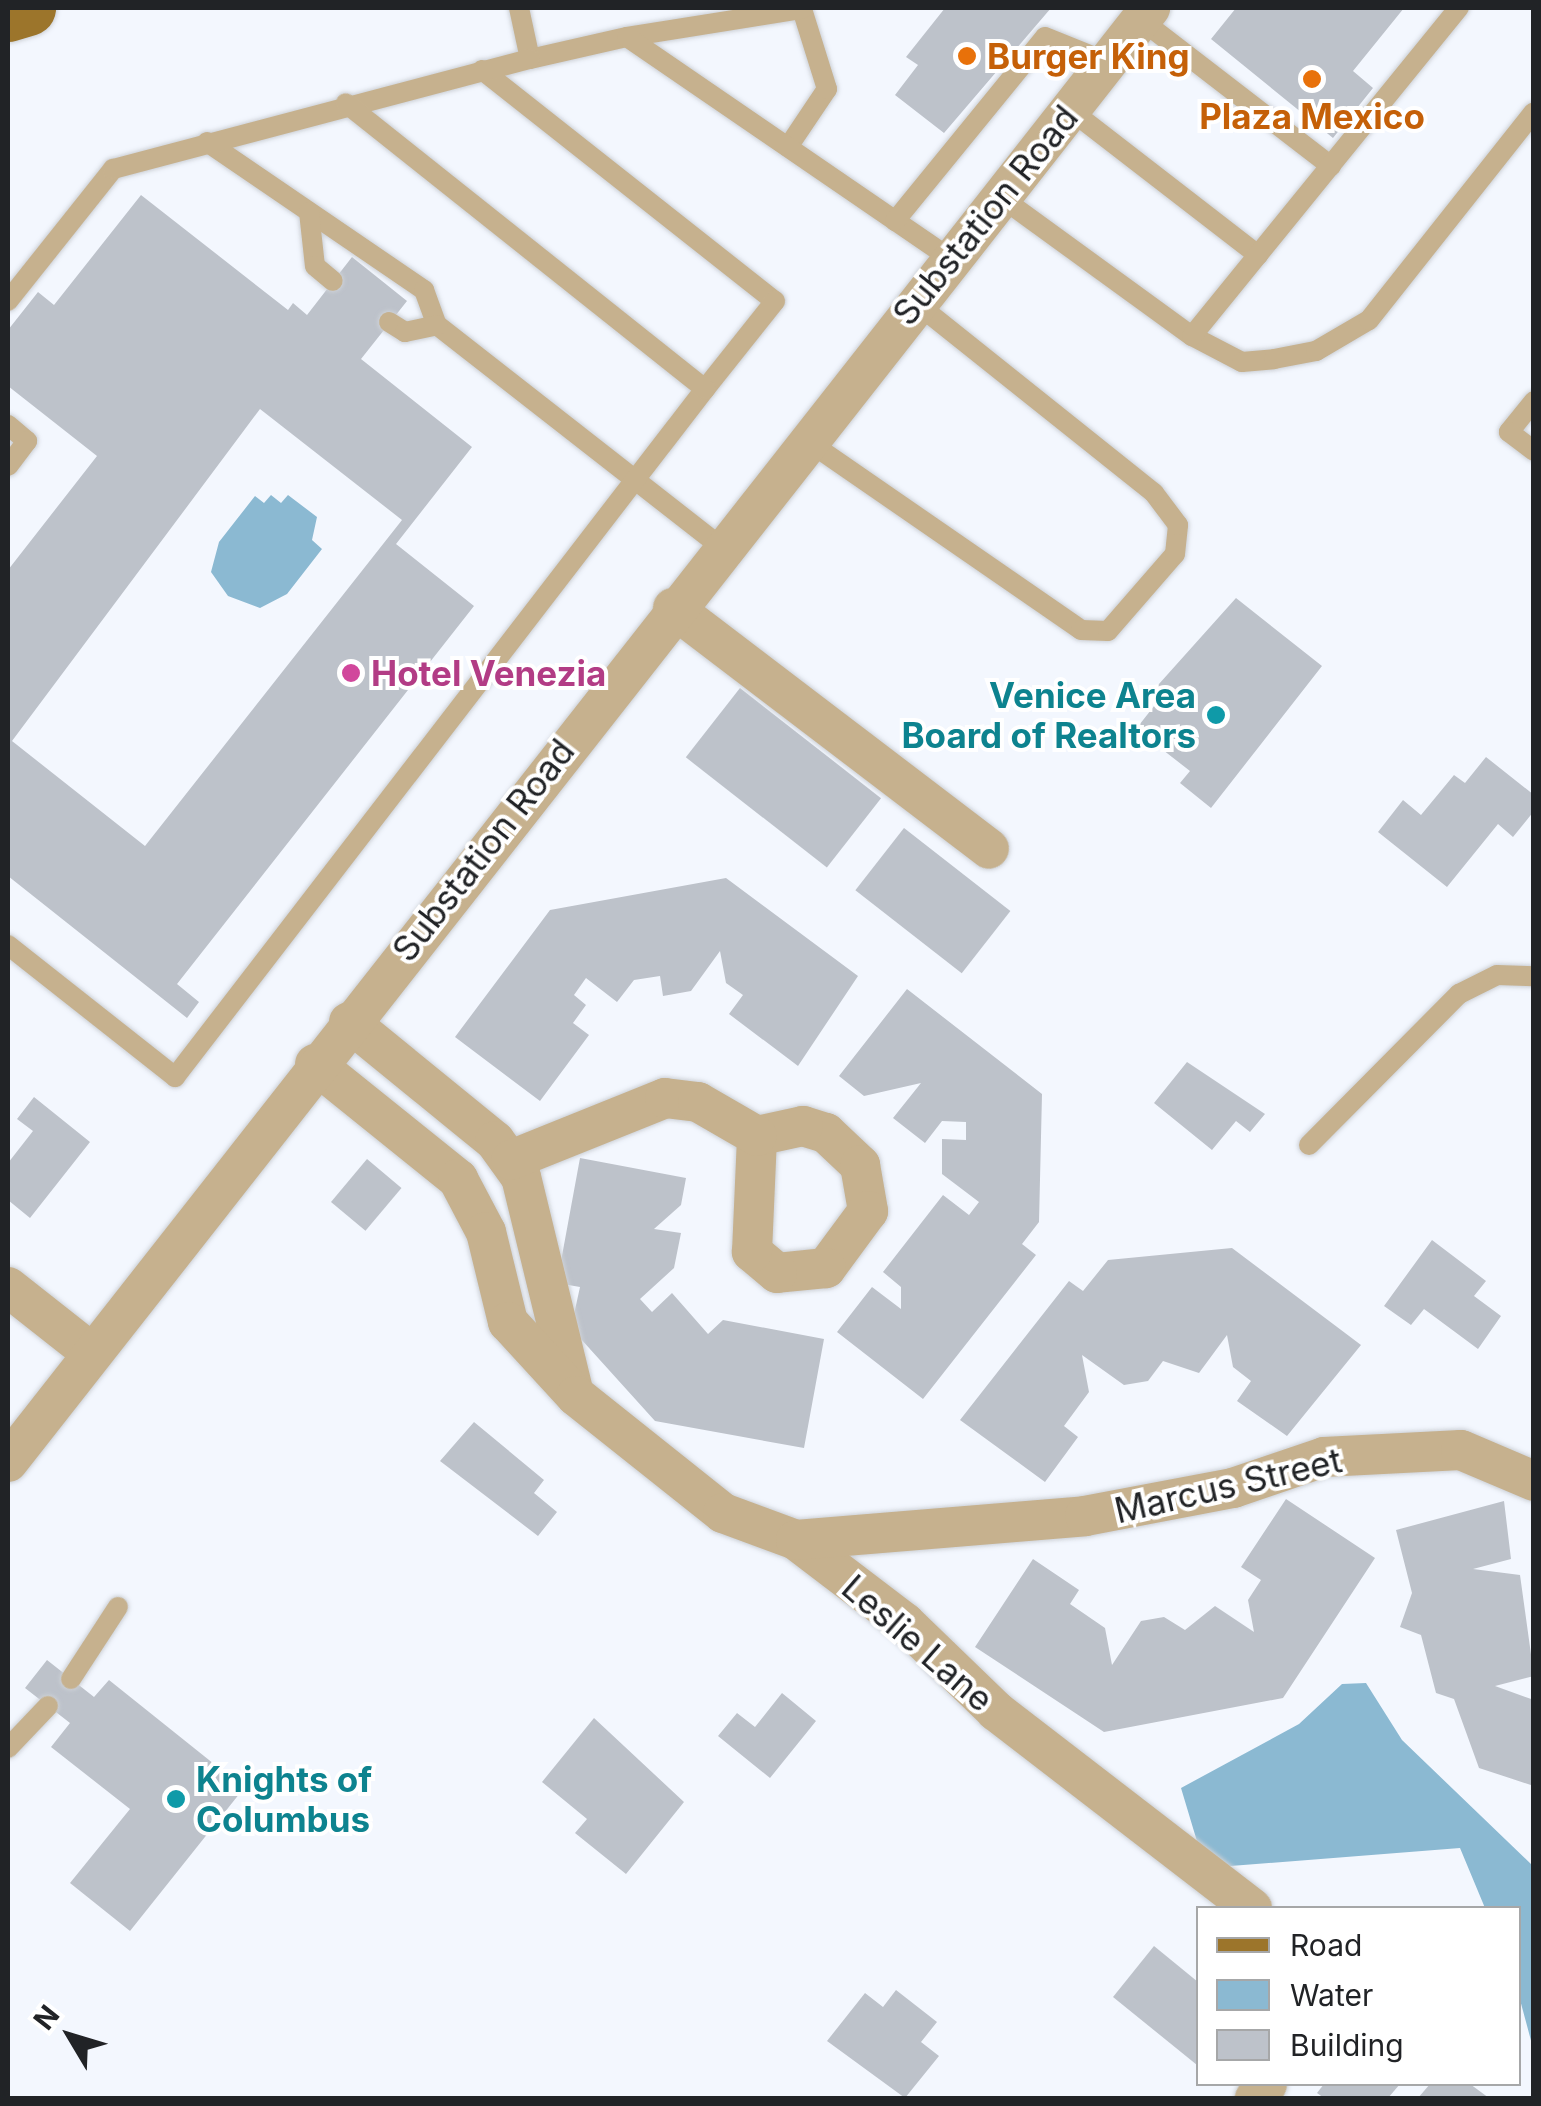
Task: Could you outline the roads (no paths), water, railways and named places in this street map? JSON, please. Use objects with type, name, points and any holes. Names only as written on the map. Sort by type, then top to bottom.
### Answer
[{"type":"main road","points":[[8,14],[28,8]]},
{"type":"street","name":"Substation Road","points":[[8,1462],[720,547],[1145,13]]},
{"type":"street","points":[[673,608],[990,848]]},
{"type":"street","points":[[348,1022],[511,1160],[576,1396]]},
{"type":"street","name":"Leslie Lane","points":[[315,1064],[458,1179],[482,1221],[508,1322],[576,1396],[723,1513],[796,1540],[904,1623],[996,1711],[1249,1906]]},
{"type":"street","points":[[511,1160],[665,1098],[698,1102],[757,1136]]},
{"type":"street","points":[[8,1287],[92,1353]]},
{"type":"street","name":"Marcus Street","points":[[796,1540],[1085,1516],[1233,1488],[1324,1457],[1461,1450],[1534,1481]]},
{"type":"lane","points":[[519,8],[530,59]]},
{"type":"lane","points":[[1192,336],[1459,8]]},
{"type":"lane","points":[[8,300],[112,169],[346,103],[627,37],[802,9],[828,89],[788,147]]},
{"type":"lane","points":[[1145,13],[1331,166]]},
{"type":"lane","points":[[627,37],[950,258]]},
{"type":"lane","points":[[896,221],[1046,37],[1107,62]]},
{"type":"lane","points":[[8,946],[176,1077],[775,301],[482,70]]},
{"type":"lane","points":[[346,103],[705,389]]},
{"type":"lane","points":[[1069,109],[1258,255]]},
{"type":"lane","points":[[999,196],[1192,336],[1242,362],[1340,340],[1369,320],[1534,112]]},
{"type":"lane","points":[[207,142],[424,290],[437,325],[633,485],[720,547]]},
{"type":"lane","points":[[309,212],[315,266],[333,280]]},
{"type":"lane","points":[[806,440],[1081,630],[1108,631],[1175,554],[1178,525],[1154,493],[915,302]]},
{"type":"lane","points":[[390,322],[405,332],[437,325]]},
{"type":"lane","points":[[1534,401],[1509,432],[1534,451]]},
{"type":"lane","points":[[8,425],[28,441],[8,466]]},
{"type":"lane","points":[[1308,1144],[1459,994],[1497,976],[1534,976]]},
{"type":"lane","points":[[70,1679],[118,1608]]},
{"type":"lane","points":[[8,1748],[48,1706]]},
{"type":"water","points":[[271,495],[281,503],[288,495],[317,517],[312,540],[322,549],[287,594],[260,608],[228,596],[211,572],[219,542],[255,496],[264,503]]},
{"type":"water","points":[[1366,1683],[1402,1740],[1533,1866],[1533,2048],[1521,2003],[1521,1906],[1484,1906],[1460,1848],[1205,1868],[1181,1788],[1299,1724],[1342,1684]]},
{"type":"place","name":"Burger King","points":[[967,56]]},
{"type":"place","name":"Plaza Mexico","points":[[1312,79]]},
{"type":"place","name":"Hotel Venezia","points":[[351,673]]},
{"type":"place","name":"Venice Area Board of Realtors","points":[[1216,715]]},
{"type":"place","name":"Knights of Columbus","points":[[176,1799]]}]
